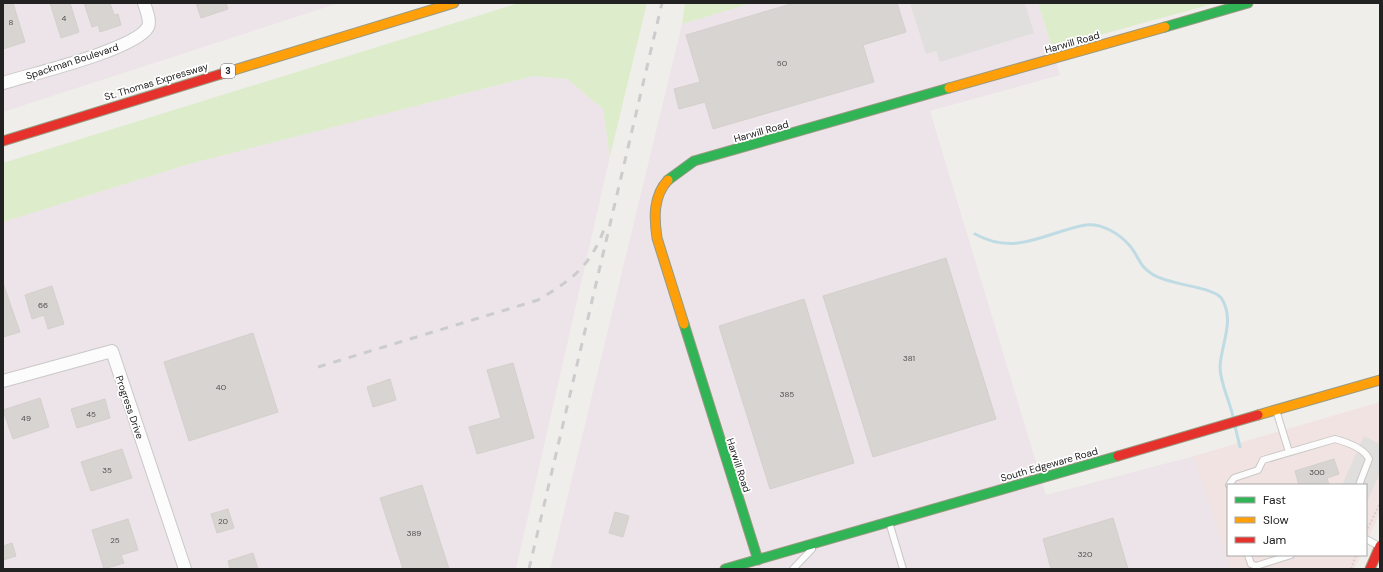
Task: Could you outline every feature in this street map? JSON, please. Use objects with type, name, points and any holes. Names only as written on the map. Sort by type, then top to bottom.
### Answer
[{"type":"main road","name":"St. Thomas Expressway","points":[[3,141],[454,3]]},
{"type":"main road","name":"Harwill Road","points":[[758,560],[658,238],[654,219],[655,205],[659,193],[667,181],[678,170],[694,162],[1248,3]]},
{"type":"main road","name":"South Edgeware Road","points":[[725,569],[1380,380]]},
{"type":"main road","points":[[1370,569],[1380,546]]},
{"type":"street","name":"Spackman Boulevard","points":[[3,83],[117,48],[139,37],[148,26],[148,16],[144,3]]},
{"type":"street","name":"Progress Drive","points":[[3,381],[112,351],[185,569]]},
{"type":"lane","points":[[1276,410],[1289,452]]},
{"type":"lane","points":[[1230,484],[1234,478],[1258,470],[1263,460],[1335,439],[1367,454],[1369,459],[1358,484]]},
{"type":"lane","points":[[889,522],[903,569]]},
{"type":"lane","points":[[1367,540],[1380,546]]},
{"type":"lane","points":[[793,569],[819,542]]},
{"type":"lane","points":[[1248,556],[1251,564],[1256,566],[1288,556]]},
{"type":"lane","points":[[758,560],[761,569]]},
{"type":"path","points":[[1367,530],[1380,503]]},
{"type":"path","points":[[1351,569],[1356,556]]},
{"type":"shaded area","points":[[3,3],[339,3],[3,112]]},
{"type":"shaded area","points":[[752,3],[1038,3],[1060,75],[930,111],[1046,495],[1194,456],[1231,569],[550,569],[682,24]]},
{"type":"shaded area","points":[[910,3],[1025,3],[1034,33],[940,62],[936,51],[926,54]]},
{"type":"shaded area","points":[[533,76],[567,79],[603,109],[610,156],[516,569],[3,569],[3,222],[189,164]]},
{"type":"shaded area","points":[[1380,402],[1380,513],[1367,541],[1367,484],[1227,484],[1227,556],[1360,556],[1354,569],[1231,569],[1194,456]]},
{"type":"shaded area","points":[[1364,436],[1380,444],[1380,473],[1367,502],[1367,484],[1342,484]]},
{"type":"green space","points":[[519,3],[647,3],[610,156],[603,109],[567,79],[533,76],[189,164],[3,222],[3,163]]},
{"type":"green space","points":[[685,3],[752,3],[682,24]]},
{"type":"green space","points":[[1038,3],[1216,3],[1052,48]]},
{"type":"building","points":[[3,3],[13,3],[25,42],[3,49]]},
{"type":"building","points":[[50,3],[70,3],[79,32],[61,38]]},
{"type":"building","points":[[84,3],[110,3],[114,15],[118,14],[121,25],[100,32],[98,25],[92,27]]},
{"type":"building","points":[[196,3],[226,3],[228,9],[201,18]]},
{"type":"building","points":[[794,3],[897,3],[906,32],[863,45],[874,82],[713,129],[705,102],[679,109],[674,89],[700,82],[686,35]]},
{"type":"building","points":[[946,258],[996,419],[873,457],[823,296]]},
{"type":"building","points":[[3,283],[20,332],[3,337]]},
{"type":"building","points":[[52,286],[64,324],[48,329],[44,315],[32,319],[25,295]]},
{"type":"building","points":[[804,299],[854,463],[770,489],[719,326]]},
{"type":"building","points":[[253,333],[278,412],[189,441],[164,362]]},
{"type":"building","points":[[513,363],[534,438],[477,454],[469,427],[501,418],[487,370]]},
{"type":"building","points":[[390,379],[396,400],[373,407],[367,387]]},
{"type":"building","points":[[40,398],[49,427],[13,439],[3,410]]},
{"type":"building","points":[[105,399],[110,418],[77,428],[71,409]]},
{"type":"building","points":[[122,449],[132,478],[91,491],[81,462]]},
{"type":"building","points":[[1334,459],[1339,474],[1327,478],[1329,484],[1299,484],[1295,471]]},
{"type":"building","points":[[422,485],[449,569],[403,569],[380,498]]},
{"type":"building","points":[[228,509],[234,528],[217,533],[211,514]]},
{"type":"building","points":[[615,512],[629,516],[623,537],[609,533]]},
{"type":"building","points":[[1113,518],[1128,569],[1051,569],[1043,539]]},
{"type":"building","points":[[128,519],[138,550],[121,555],[124,563],[104,569],[92,530]]},
{"type":"building","points":[[12,543],[16,556],[3,560],[3,546]]},
{"type":"building","points":[[253,553],[258,569],[230,569],[228,561]]},
{"type":"waterway","points":[[975,234],[990,241],[1018,243],[1031,241],[1071,228],[1086,225],[1098,226],[1110,230],[1121,237],[1133,250],[1144,268],[1152,274],[1169,281],[1210,291],[1217,295],[1222,299],[1226,307],[1227,324],[1220,373],[1233,417]]},
{"type":"waterway","points":[[1235,426],[1240,447]]},
{"type":"railway","points":[[529,569],[662,3]]},
{"type":"railway","points":[[318,367],[538,300],[579,271],[593,252],[605,227]]},
{"type":"traffic: fast","points":[[1165,27],[1248,3]]},
{"type":"traffic: fast","points":[[668,180],[694,161],[949,88]]},
{"type":"traffic: fast","points":[[684,324],[758,560]]},
{"type":"traffic: fast","points":[[725,569],[1118,456]]},
{"type":"traffic: slow","points":[[221,74],[454,3]]},
{"type":"traffic: slow","points":[[949,88],[1165,27]]},
{"type":"traffic: slow","points":[[668,180],[663,186],[657,200],[655,215],[656,230],[657,238],[684,324]]},
{"type":"traffic: slow","points":[[1258,415],[1380,380]]},
{"type":"traffic: jam","points":[[3,141],[221,74]]},
{"type":"traffic: jam","points":[[1118,456],[1258,415]]},
{"type":"traffic: jam","points":[[1370,569],[1380,546]]}]
